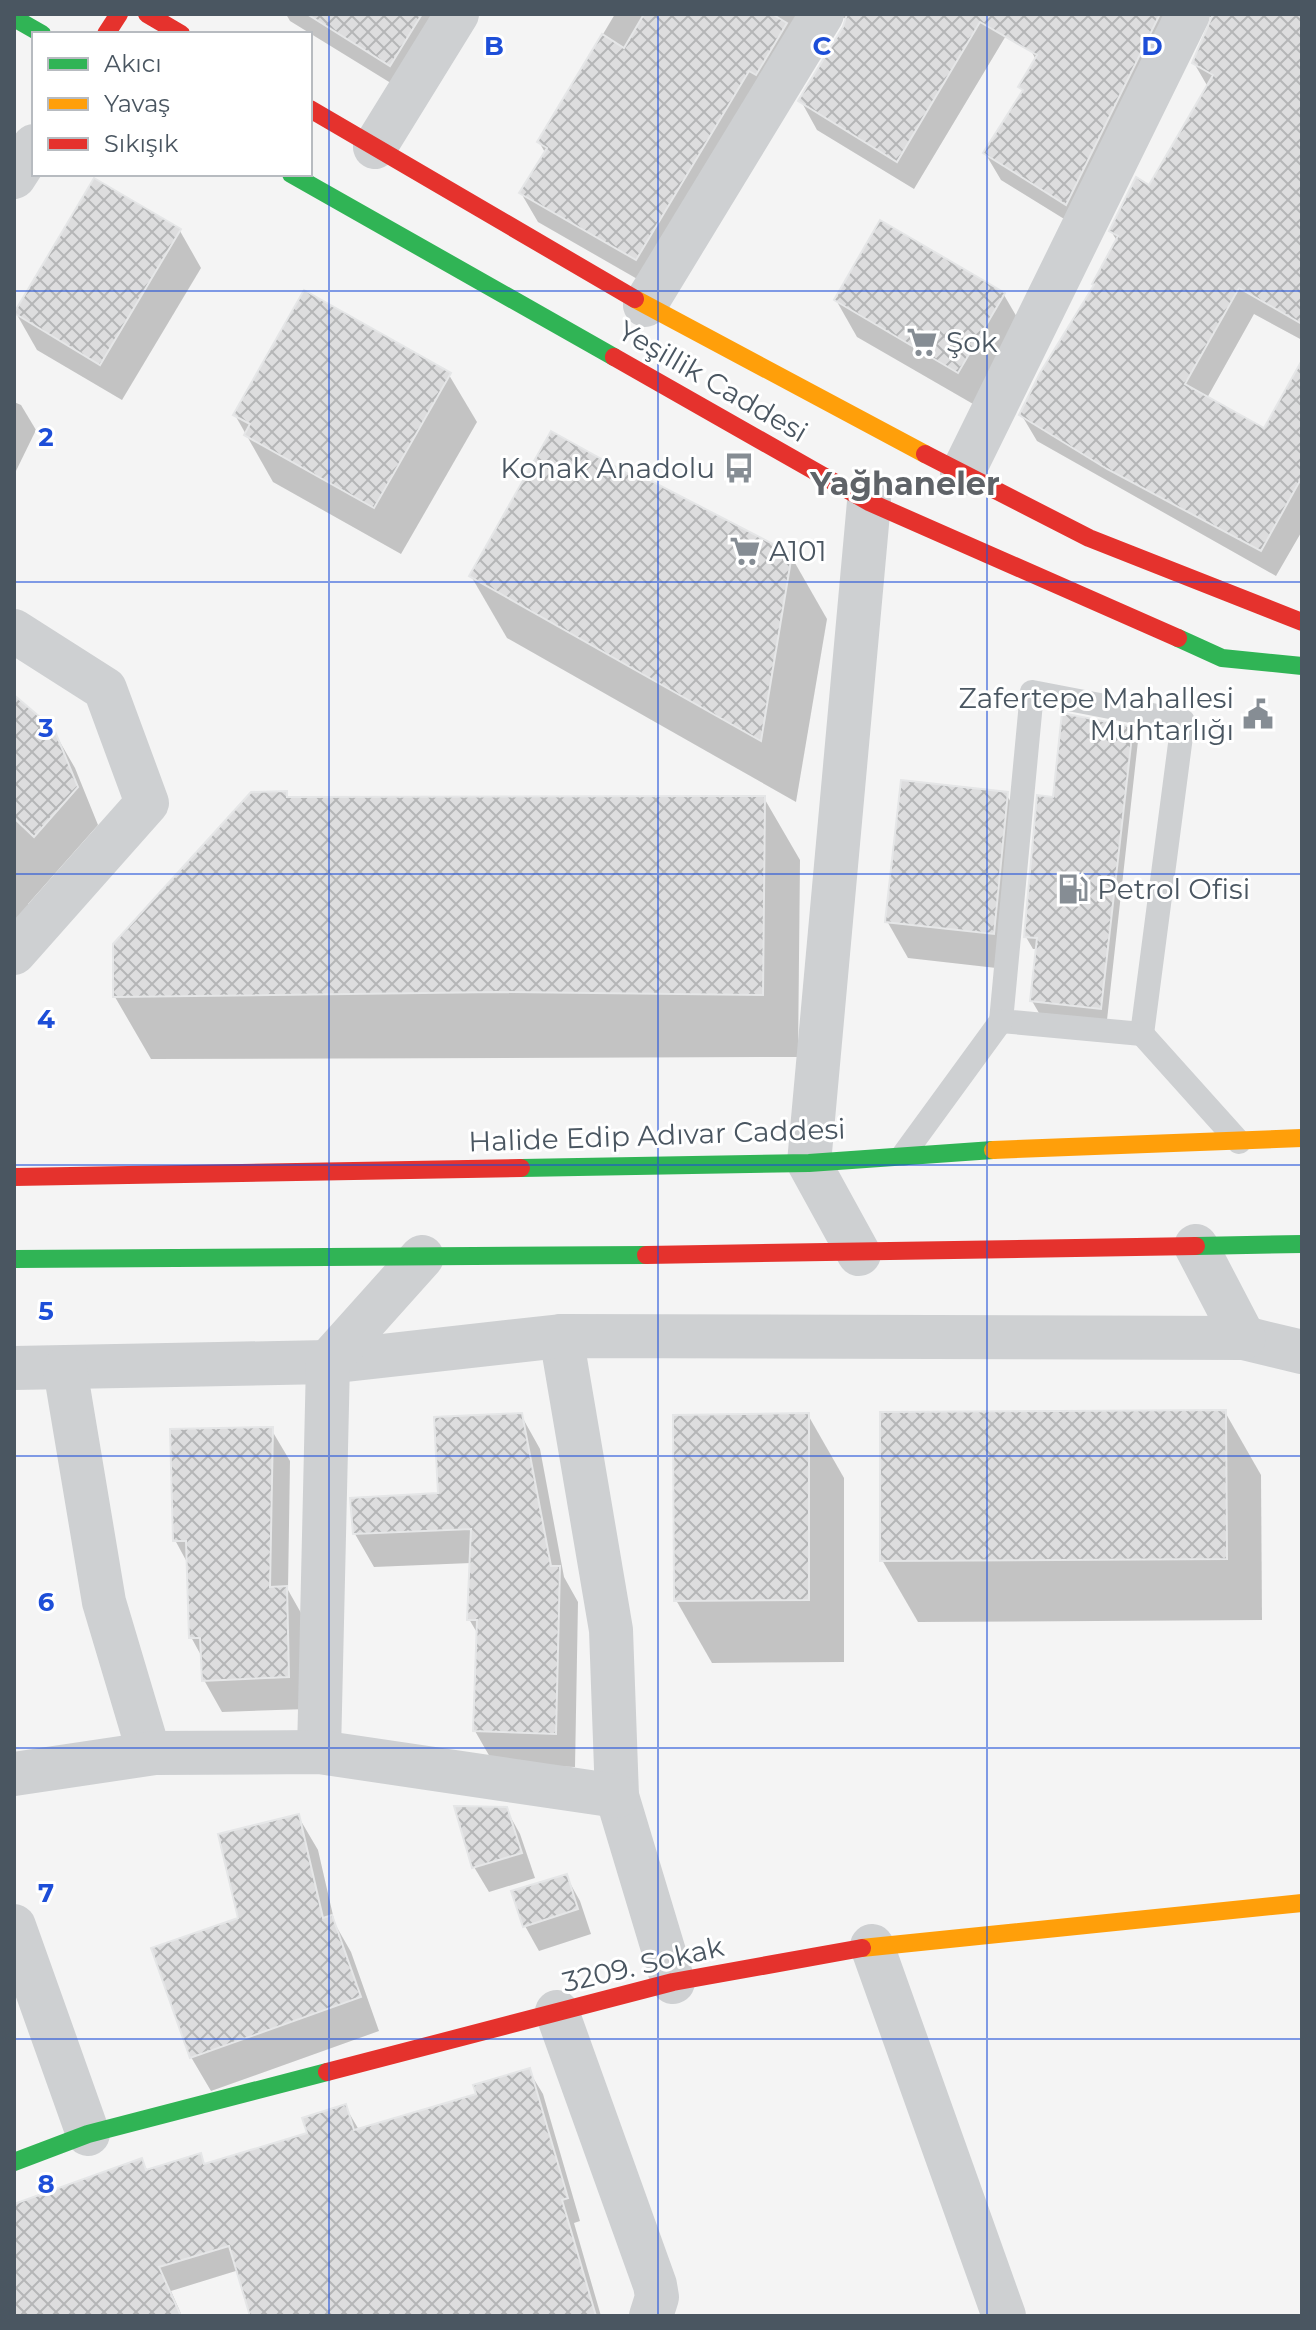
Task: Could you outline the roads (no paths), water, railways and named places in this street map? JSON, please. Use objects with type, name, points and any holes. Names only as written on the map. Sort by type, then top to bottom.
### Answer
[{"type":"main road","points":[[107,32],[119,14]]},
{"type":"main road","points":[[147,14],[178,32]]},
{"type":"main road","points":[[14,18],[38,32]]},
{"type":"main road","name":"Yeşillik Caddesi","points":[[312,110],[942,476],[1302,622]]},
{"type":"main road","name":"Yeşillik Caddesi","points":[[295,176],[882,494],[1222,658],[1302,666]]},
{"type":"main road","name":"Halide Edip Adıvar Caddesi","points":[[14,1177],[809,1163],[904,1154],[1302,1138]]},
{"type":"main road","points":[[14,1259],[859,1254],[1302,1244]]},
{"type":"main road","name":"3209. Sokak","points":[[14,2162],[88,2134],[673,1982],[872,1946],[1302,1903]]},
{"type":"street","points":[[375,147],[457,14]]},
{"type":"street","points":[[645,305],[822,14]]},
{"type":"street","points":[[942,476],[1188,14]]},
{"type":"street","points":[[14,177],[32,149]]},
{"type":"street","points":[[859,1254],[809,1163],[882,494]]},
{"type":"street","points":[[14,953],[147,803],[105,689],[16,637]]},
{"type":"street","points":[[1196,1246],[1244,1338]]},
{"type":"street","points":[[319,1752],[328,1362],[422,1257]]},
{"type":"street","points":[[561,1336],[611,1630],[617,1796],[673,1982]]},
{"type":"street","points":[[14,1368],[328,1362],[561,1336],[1244,1338],[1302,1352]]},
{"type":"street","points":[[65,1369],[104,1602],[149,1753]]},
{"type":"street","points":[[14,1774],[149,1753],[319,1752],[617,1796]]},
{"type":"street","points":[[14,1926],[88,2134]]},
{"type":"street","points":[[872,1946],[1004,2316]]},
{"type":"street","points":[[557,2012],[655,2285],[657,2297],[651,2316]]},
{"type":"lane","points":[[904,1154],[1001,1021],[1032,692],[1183,721],[1142,1034]]},
{"type":"lane","points":[[1001,1021],[1142,1034],[1239,1142]]},
{"type":"place","name":"Şok","points":[[922,342]]},
{"type":"place","name":"Konak Anadolu","points":[[739,468]]},
{"type":"place","name":"A101","points":[[745,551]]},
{"type":"place","name":"Zafertepe Mahallesi Muhtarlığı","points":[[1258,714]]},
{"type":"place","name":"Petrol Ofisi","points":[[1073,889]]},
{"type":"district","name":"Yağhaneler","points":[[905,483]]}]
